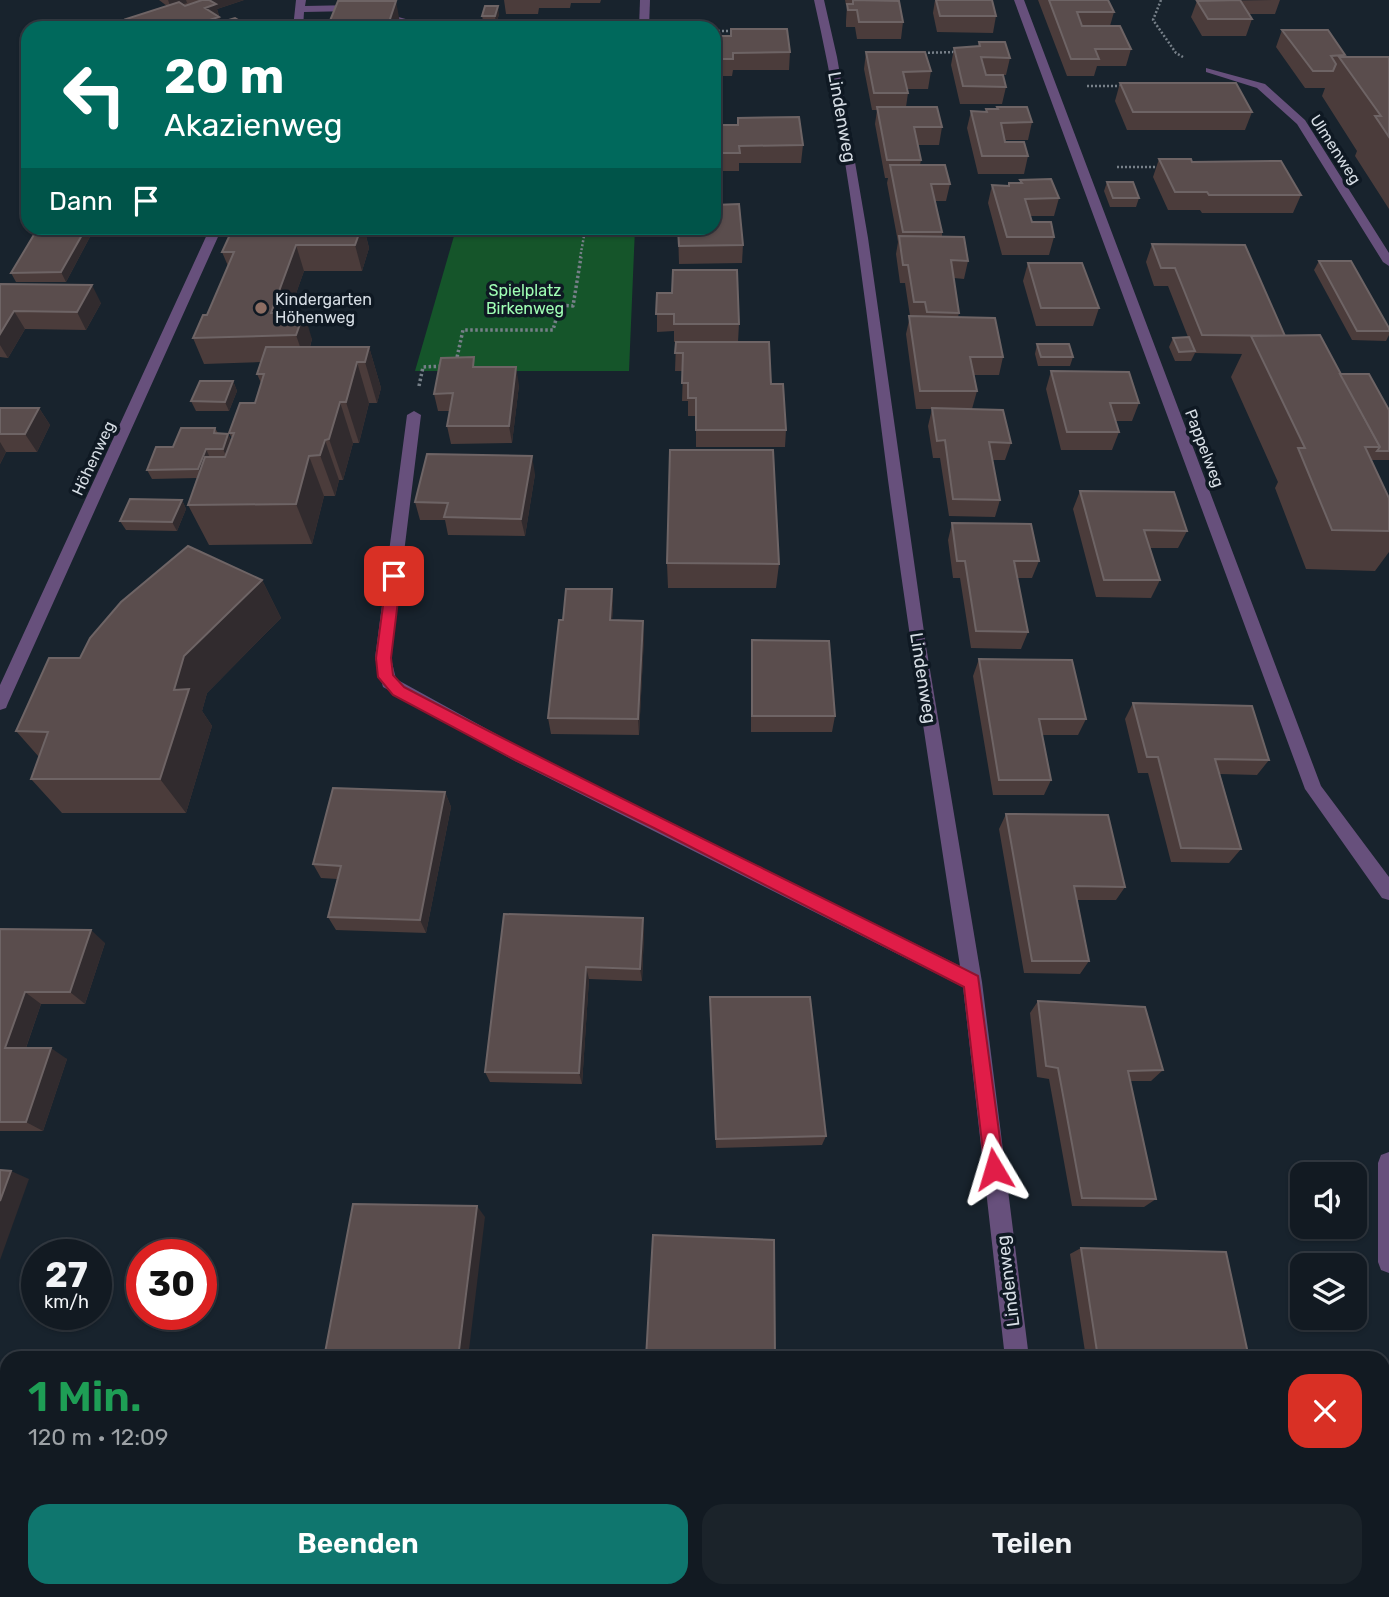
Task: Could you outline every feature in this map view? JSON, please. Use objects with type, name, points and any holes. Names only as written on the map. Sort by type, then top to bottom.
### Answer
[{"type":"street","points":[[644,21],[645,0]]},
{"type":"street","name":"Lindenweg","points":[[819,0],[832,57],[862,239],[918,646],[972,982],[1016,1351]]},
{"type":"street","name":"Pappelweg","points":[[1019,0],[1314,789],[1389,892]]},
{"type":"street","points":[[301,4],[354,8],[406,21]]},
{"type":"street","name":"Ulmenweg","points":[[1209,70],[1261,86],[1301,122],[1389,262]]},
{"type":"street","name":"Höhenweg","points":[[0,703],[213,235]]},
{"type":"street","points":[[414,415],[383,658],[386,677],[399,691],[521,756],[660,823],[972,982]]},
{"type":"street","points":[[1389,1163],[1389,1262]]},
{"type":"path","points":[[1161,0],[1153,20],[1176,53],[1209,70]]},
{"type":"path","points":[[721,31],[738,31]]},
{"type":"path","points":[[914,54],[955,52]]},
{"type":"path","points":[[1051,86],[1130,86]]},
{"type":"path","points":[[1081,167],[1160,167]]},
{"type":"path","points":[[422,371],[423,367],[456,366],[463,330],[553,330],[560,305],[573,306],[584,236],[588,235]]},
{"type":"green space","name":"Spielplatz Birkenweg","points":[[454,235],[635,235],[629,371],[415,371]]},
{"type":"building","points":[[209,0],[216,4],[205,8],[219,17],[206,21],[126,19],[179,2],[185,6]]},
{"type":"building","points":[[853,0],[899,1],[903,22],[859,22],[857,10],[848,10],[847,4],[853,4]]},
{"type":"building","points":[[936,0],[992,0],[996,16],[940,16]]},
{"type":"building","points":[[1049,0],[1108,0],[1114,12],[1077,12],[1082,26],[1120,26],[1131,49],[1095,49],[1099,59],[1071,59]]},
{"type":"building","points":[[1240,0],[1252,19],[1208,19],[1197,1]]},
{"type":"building","points":[[338,1],[396,1],[389,21],[330,21]]},
{"type":"building","points":[[485,6],[498,6],[495,16],[482,16]]},
{"type":"building","points":[[731,29],[787,29],[790,52],[733,53],[733,59],[721,59],[721,36],[731,36]]},
{"type":"building","points":[[1282,30],[1328,30],[1345,55],[1331,56],[1336,64],[1333,71],[1313,71]]},
{"type":"building","points":[[979,42],[1005,42],[1010,58],[981,57],[986,75],[1003,75],[1006,87],[963,86],[954,48],[980,46]]},
{"type":"building","points":[[866,52],[925,52],[931,71],[903,72],[908,93],[874,93]]},
{"type":"building","points":[[1339,57],[1389,57],[1389,137],[1375,116],[1381,116]]},
{"type":"building","points":[[1120,83],[1236,83],[1252,112],[1133,112]]},
{"type":"building","points":[[877,107],[937,107],[942,127],[914,127],[921,160],[887,160]]},
{"type":"building","points":[[997,107],[1027,107],[1032,122],[1001,123],[1005,142],[1024,142],[1028,156],[982,156],[971,111],[987,112],[986,109],[998,109]]},
{"type":"building","points":[[799,117],[803,145],[739,146],[740,153],[721,153],[721,125],[738,125],[738,118]]},
{"type":"building","points":[[1159,159],[1191,159],[1192,162],[1281,161],[1301,195],[1209,195],[1207,192],[1175,192]]},
{"type":"building","points":[[890,165],[945,165],[950,184],[931,184],[942,232],[903,232]]},
{"type":"building","points":[[1051,179],[1059,198],[1025,199],[1032,222],[1051,222],[1054,237],[1007,237],[992,185],[1009,186],[1009,183],[1022,183],[1020,180]]},
{"type":"building","points":[[1107,182],[1133,182],[1139,198],[1113,198]]},
{"type":"building","points":[[739,204],[743,245],[679,246],[678,235],[721,235],[721,205]]},
{"type":"building","points":[[34,235],[82,235],[61,272],[11,273]]},
{"type":"building","points":[[230,235],[359,235],[355,245],[296,245],[271,313],[304,313],[296,335],[193,338],[203,315],[207,315],[234,252],[222,252]]},
{"type":"building","points":[[899,236],[964,237],[968,261],[951,260],[959,313],[927,312],[925,302],[914,302],[908,265],[903,265]]},
{"type":"building","points":[[1152,244],[1245,245],[1285,336],[1202,335],[1175,268],[1161,268]]},
{"type":"building","points":[[1319,261],[1351,261],[1389,331],[1357,331]]},
{"type":"building","points":[[1028,263],[1082,263],[1099,308],[1041,308]]},
{"type":"building","points":[[673,270],[737,270],[739,324],[674,324],[674,314],[656,314],[657,293],[672,293]]},
{"type":"building","points":[[0,284],[92,285],[77,312],[14,311],[0,334]]},
{"type":"building","points":[[909,316],[995,318],[1003,357],[970,357],[977,391],[920,391]]},
{"type":"building","points":[[1320,335],[1380,447],[1365,447],[1389,498],[1389,531],[1332,530],[1298,448],[1305,448],[1251,336]]},
{"type":"building","points":[[1189,337],[1195,351],[1179,352],[1173,338]]},
{"type":"building","points":[[676,342],[769,342],[771,384],[783,384],[786,430],[696,430],[696,398],[688,398],[688,383],[682,383],[683,353],[675,353]]},
{"type":"building","points":[[1037,344],[1069,344],[1073,357],[1041,357]]},
{"type":"building","points":[[266,347],[369,347],[365,362],[357,362],[346,402],[340,402],[329,439],[325,440],[320,455],[309,456],[296,504],[188,505],[205,457],[225,457],[234,433],[229,433],[240,403],[255,403],[264,374],[257,374]]},
{"type":"building","points":[[474,357],[473,367],[516,367],[509,426],[447,426],[453,393],[434,394],[441,358]]},
{"type":"building","points":[[1051,371],[1129,372],[1139,403],[1110,403],[1119,432],[1067,432]]},
{"type":"building","points":[[1340,374],[1369,374],[1389,410],[1389,451],[1377,451],[1380,447]]},
{"type":"building","points":[[200,381],[233,381],[225,402],[191,401]]},
{"type":"building","points":[[0,408],[39,408],[25,434],[0,434]]},
{"type":"building","points":[[932,408],[1003,410],[1011,443],[989,442],[1000,500],[953,499],[945,440],[937,441]]},
{"type":"building","points":[[181,428],[215,428],[214,433],[228,434],[223,449],[206,449],[198,469],[147,470],[156,447],[173,447]]},
{"type":"building","points":[[670,450],[773,450],[779,564],[667,563]]},
{"type":"building","points":[[427,454],[532,456],[521,519],[444,517],[448,503],[415,502]]},
{"type":"building","points":[[1080,491],[1174,492],[1187,531],[1144,530],[1160,580],[1104,580]]},
{"type":"building","points":[[130,499],[182,500],[172,522],[120,521]]},
{"type":"building","points":[[952,523],[1031,524],[1039,561],[1014,561],[1028,632],[976,631],[965,561],[957,561]]},
{"type":"building","points":[[188,546],[262,580],[184,656],[174,690],[189,689],[160,779],[31,779],[48,732],[16,731],[49,658],[80,658],[90,638],[121,602]]},
{"type":"building","points":[[566,589],[612,589],[610,620],[643,621],[638,719],[548,718],[559,620],[563,620]]},
{"type":"building","points":[[752,640],[829,641],[835,716],[752,716]]},
{"type":"building","points":[[979,659],[1072,660],[1086,719],[1039,719],[1051,780],[999,780]]},
{"type":"building","points":[[1133,703],[1252,706],[1269,760],[1215,759],[1241,849],[1181,848],[1158,757],[1147,757]]},
{"type":"building","points":[[333,788],[445,792],[420,920],[328,917],[341,866],[313,864]]},
{"type":"building","points":[[1006,814],[1108,815],[1125,887],[1074,886],[1089,961],[1032,961]]},
{"type":"building","points":[[504,914],[643,918],[640,969],[586,967],[579,1073],[485,1072]]},
{"type":"building","points":[[0,929],[91,930],[70,992],[25,992],[5,1048],[51,1048],[26,1122],[0,1122]]},
{"type":"building","points":[[710,997],[810,997],[826,1136],[716,1139]]},
{"type":"building","points":[[1038,1001],[1145,1007],[1163,1070],[1128,1071],[1156,1199],[1082,1198],[1058,1068],[1046,1066]]},
{"type":"building","points":[[0,1170],[11,1171],[0,1201]]},
{"type":"building","points":[[353,1204],[477,1206],[459,1351],[325,1351]]},
{"type":"building","points":[[653,1235],[774,1240],[775,1351],[646,1351]]},
{"type":"building","points":[[1081,1248],[1226,1252],[1247,1351],[1097,1351]]},
{"type":"place","name":"Kindergarten Höhenweg","points":[[261,308]]},
{"type":"route","points":[[394,576],[383,658],[386,677],[399,691],[521,756],[660,823],[972,982],[994,1169]]}]
